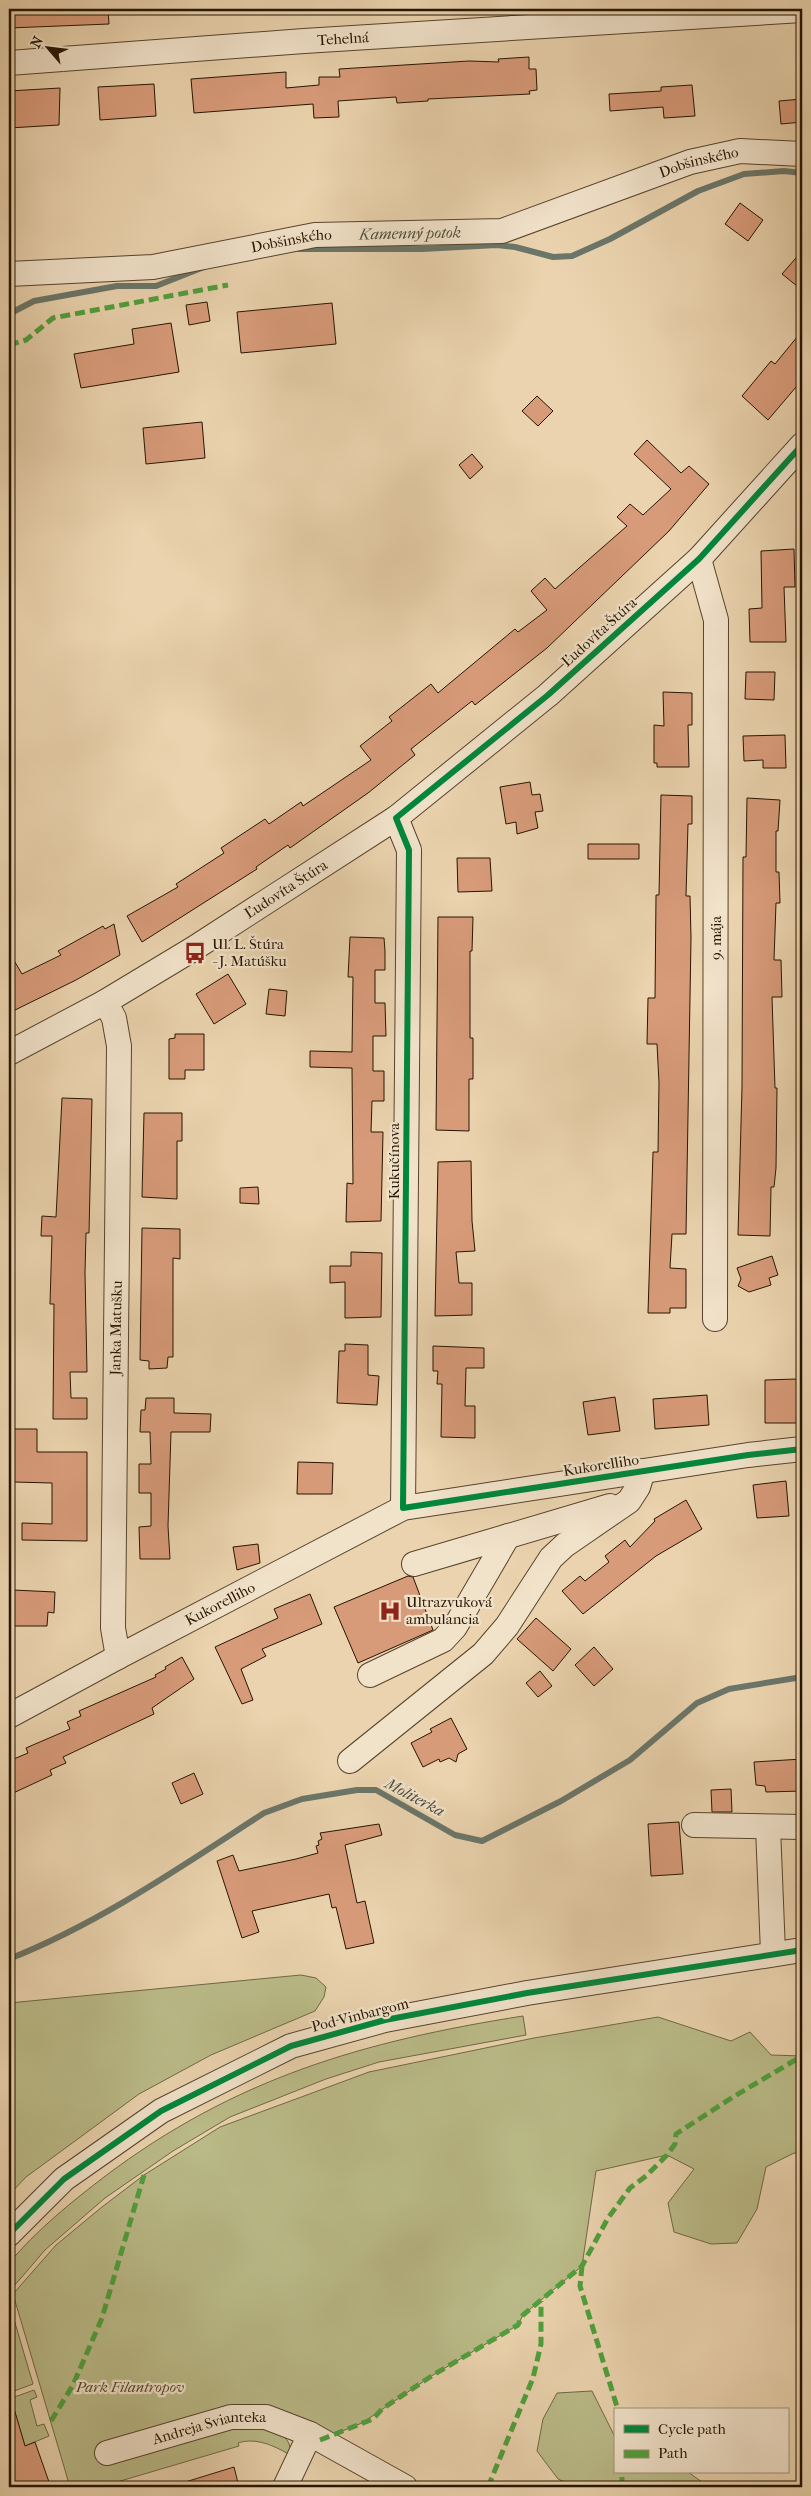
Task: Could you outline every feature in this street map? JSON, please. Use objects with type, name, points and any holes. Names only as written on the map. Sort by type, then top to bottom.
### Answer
[{"type":"street","name":"Tehelná","points":[[9,63],[678,13],[802,10]]},
{"type":"street","name":"Dobšinského","points":[[9,274],[153,267],[316,235],[502,231],[690,162],[740,150],[802,154]]},
{"type":"street","name":"Ľudovíta Štúra","points":[[9,1054],[105,1002],[193,949],[396,818],[548,695],[699,559],[802,445]]},
{"type":"street","name":"9. mája","points":[[699,559],[716,620],[715,1319]]},
{"type":"street","name":"Kukučínova","points":[[396,818],[409,850],[403,1508]]},
{"type":"street","name":"Janka Matušku","points":[[105,1002],[114,1018],[119,1046],[113,1628],[118,1657]]},
{"type":"street","name":"Kukorelliho","points":[[9,1716],[403,1508],[802,1449]]},
{"type":"street","name":"Kukorelliho","points":[[350,1761],[389,1732],[493,1644],[551,1558],[565,1545],[629,1501],[638,1487],[643,1471]]},
{"type":"street","points":[[414,1564],[629,1501]]},
{"type":"street","points":[[370,1675],[443,1640],[455,1627],[508,1536]]},
{"type":"street","points":[[694,1825],[802,1827]]},
{"type":"street","points":[[768,1827],[773,1953]]},
{"type":"street","name":"Pod Vinbargom","points":[[9,2234],[64,2179],[161,2111],[291,2046],[385,2020],[527,1993],[773,1953],[802,1950]]},
{"type":"street","name":"Andreja Svianteka","points":[[107,2453],[231,2416],[266,2417],[310,2434],[405,2487]]},
{"type":"street","points":[[285,2487],[310,2434]]},
{"type":"green space","points":[[301,1975],[316,1978],[326,1987],[324,1997],[315,2011],[211,2055],[139,2094],[26,2177],[9,2195],[9,2003]]},
{"type":"green space","points":[[523,2016],[526,2035],[379,2062],[326,2079],[230,2117],[173,2151],[105,2198],[45,2250],[9,2292],[9,2263],[42,2228],[104,2177],[153,2143],[202,2114],[252,2089],[303,2069],[355,2052],[465,2026]]},
{"type":"green space","name":"Park Filantropov","points":[[658,2017],[731,2041],[750,2032],[771,2055],[802,2056],[802,2154],[794,2153],[766,2167],[757,2209],[737,2243],[711,2244],[674,2232],[668,2203],[694,2169],[667,2155],[596,2171],[582,2266],[523,2315],[518,2325],[433,2375],[362,2423],[320,2440],[270,2428],[288,2441],[290,2455],[265,2443],[245,2441],[238,2443],[239,2446],[100,2487],[70,2487],[13,2294],[56,2245],[102,2207],[144,2175],[220,2127],[369,2072],[534,2038]]},
{"type":"green space","points":[[9,2310],[13,2316],[33,2384],[9,2393]]},
{"type":"green space","points":[[34,2390],[37,2397],[30,2400],[37,2426],[44,2424],[49,2436],[25,2446],[14,2410],[9,2411],[9,2399]]},
{"type":"green space","points":[[592,2391],[614,2435],[614,2474],[691,2474],[709,2487],[576,2487],[558,2479],[537,2451],[543,2419],[557,2393]]},
{"type":"building","points":[[9,9],[108,9],[109,24],[9,28]]},
{"type":"building","points":[[529,57],[529,69],[536,69],[537,90],[529,91],[530,94],[428,99],[428,101],[397,103],[396,97],[338,101],[339,117],[314,118],[313,104],[194,113],[191,79],[286,72],[286,88],[319,85],[319,77],[340,77],[339,69],[469,61],[499,62],[498,59]]},
{"type":"building","points":[[154,84],[156,116],[100,120],[98,87]]},
{"type":"building","points":[[692,85],[695,116],[664,118],[663,107],[610,111],[609,94],[661,91],[661,87]]},
{"type":"building","points":[[60,88],[59,125],[9,128],[9,91]]},
{"type":"building","points":[[802,99],[802,122],[781,124],[779,101]]},
{"type":"building","points":[[740,203],[763,220],[748,241],[725,224]]},
{"type":"building","points":[[802,251],[802,290],[782,274]]},
{"type":"building","points":[[207,302],[210,321],[189,325],[186,305]]},
{"type":"building","points":[[332,303],[336,344],[241,353],[237,312]]},
{"type":"building","points":[[171,323],[179,372],[81,388],[74,354],[134,344],[132,329]]},
{"type":"building","points":[[802,331],[802,380],[768,420],[742,396],[771,361],[775,364]]},
{"type":"building","points":[[537,396],[553,411],[538,426],[522,411]]},
{"type":"building","points":[[202,422],[205,458],[146,464],[143,428]]},
{"type":"building","points":[[647,440],[681,473],[689,466],[709,484],[669,531],[547,648],[475,705],[472,701],[411,749],[415,755],[368,793],[290,848],[288,845],[256,867],[257,869],[142,942],[127,916],[178,887],[176,884],[224,853],[221,848],[265,819],[269,824],[301,802],[303,806],[371,760],[360,746],[392,721],[389,717],[431,684],[438,693],[515,629],[518,632],[547,610],[531,591],[545,578],[555,589],[627,526],[617,517],[630,504],[643,515],[671,489],[634,454]]},
{"type":"building","points":[[472,454],[483,467],[470,479],[459,465]]},
{"type":"building","points":[[794,549],[795,587],[784,587],[786,642],[750,642],[749,609],[762,608],[761,551]]},
{"type":"building","points":[[746,672],[775,672],[774,700],[745,699]]},
{"type":"building","points":[[663,692],[692,693],[692,725],[688,725],[689,767],[657,767],[657,763],[654,763],[654,725],[664,726]]},
{"type":"building","points":[[785,735],[786,768],[763,768],[763,760],[744,761],[743,736]]},
{"type":"building","points":[[530,782],[532,795],[540,794],[543,811],[535,812],[538,828],[517,834],[516,822],[506,824],[500,787]]},
{"type":"building","points":[[661,795],[692,796],[692,824],[688,824],[686,896],[690,896],[691,938],[686,1234],[672,1234],[670,1268],[686,1269],[686,1308],[670,1308],[670,1313],[648,1313],[653,1152],[658,1152],[659,1083],[657,1044],[647,1044],[648,998],[655,998],[656,895],[659,895]]},
{"type":"building","points":[[747,798],[780,800],[778,831],[776,831],[776,872],[779,872],[780,903],[776,903],[774,960],[781,960],[782,997],[772,997],[775,1088],[777,1088],[776,1168],[774,1187],[771,1187],[770,1236],[738,1235],[742,1087],[743,857],[746,857]]},
{"type":"building","points":[[588,844],[639,844],[639,859],[588,859]]},
{"type":"building","points":[[457,858],[490,858],[492,891],[458,892]]},
{"type":"building","points":[[438,917],[473,917],[472,951],[470,951],[470,1038],[473,1038],[473,1079],[469,1079],[469,1131],[436,1130]]},
{"type":"building","points":[[114,924],[120,955],[76,980],[9,1013],[9,952],[22,974],[61,955],[58,951],[103,926],[105,929]]},
{"type":"building","points":[[350,937],[384,938],[385,970],[375,970],[375,1003],[385,1003],[386,1036],[373,1036],[373,1071],[384,1071],[384,1101],[372,1101],[371,1132],[383,1132],[381,1221],[346,1222],[347,1183],[353,1184],[352,1068],[310,1067],[310,1051],[352,1052],[353,977],[348,977]]},
{"type":"building","points":[[228,974],[246,1004],[214,1024],[196,994]]},
{"type":"building","points":[[269,989],[287,991],[285,1016],[266,1014]]},
{"type":"building","points":[[175,1034],[204,1034],[204,1070],[185,1070],[185,1079],[169,1079],[169,1039],[175,1038]]},
{"type":"building","points":[[62,1098],[92,1099],[89,1233],[86,1233],[85,1273],[87,1372],[70,1372],[71,1398],[87,1398],[87,1419],[53,1419],[54,1304],[50,1304],[52,1236],[41,1236],[42,1216],[56,1217]]},
{"type":"building","points":[[144,1113],[182,1113],[182,1141],[177,1141],[177,1199],[142,1197]]},
{"type":"building","points":[[471,1161],[472,1221],[475,1251],[456,1252],[459,1283],[472,1283],[472,1315],[435,1316],[438,1162]]},
{"type":"building","points":[[258,1187],[259,1204],[240,1203],[240,1188]]},
{"type":"building","points":[[142,1228],[180,1229],[180,1259],[173,1258],[173,1357],[168,1357],[167,1368],[149,1369],[149,1361],[140,1360]]},
{"type":"building","points":[[351,1252],[382,1253],[381,1317],[345,1318],[345,1282],[330,1283],[330,1266],[351,1266]]},
{"type":"building","points":[[772,1256],[778,1275],[769,1278],[771,1285],[749,1292],[738,1286],[741,1279],[737,1268]]},
{"type":"building","points":[[345,1344],[368,1345],[368,1375],[379,1376],[377,1405],[337,1403],[339,1351],[345,1351]]},
{"type":"building","points":[[433,1346],[484,1348],[484,1368],[466,1368],[465,1406],[475,1406],[475,1438],[441,1437],[442,1384],[437,1384],[438,1371],[433,1371]]},
{"type":"building","points":[[797,1379],[797,1423],[765,1423],[765,1380]]},
{"type":"building","points":[[707,1395],[709,1425],[655,1429],[653,1399]]},
{"type":"building","points":[[615,1397],[620,1431],[588,1435],[583,1402]]},
{"type":"building","points":[[146,1398],[174,1398],[174,1413],[211,1414],[210,1432],[171,1432],[168,1526],[170,1559],[140,1559],[139,1527],[151,1526],[151,1493],[139,1493],[139,1464],[151,1464],[150,1432],[140,1432],[141,1410],[145,1410]]},
{"type":"building","points":[[14,1429],[37,1429],[37,1452],[87,1452],[87,1541],[22,1540],[22,1523],[52,1524],[52,1483],[14,1482]]},
{"type":"building","points":[[298,1462],[333,1463],[332,1494],[297,1494]]},
{"type":"building","points":[[786,1481],[789,1516],[757,1518],[753,1485]]},
{"type":"building","points":[[686,1500],[702,1529],[656,1556],[583,1614],[562,1591],[580,1576],[585,1581],[609,1562],[605,1556],[625,1540],[630,1547],[655,1521],[654,1519]]},
{"type":"building","points":[[258,1544],[260,1563],[237,1570],[233,1547]]},
{"type":"building","name":"Ultrazvuková ambulancia","points":[[408,1576],[413,1577],[433,1630],[358,1663],[334,1607]]},
{"type":"building","points":[[13,1590],[55,1592],[54,1613],[48,1612],[47,1626],[12,1626]]},
{"type":"building","points":[[310,1594],[322,1624],[262,1649],[266,1656],[241,1669],[253,1700],[242,1704],[215,1647],[278,1618],[274,1609]]},
{"type":"building","points":[[536,1618],[571,1649],[553,1671],[517,1639]]},
{"type":"building","points":[[594,1647],[613,1669],[594,1686],[575,1665]]},
{"type":"building","points":[[182,1657],[194,1679],[152,1708],[154,1714],[63,1757],[66,1763],[50,1770],[52,1775],[9,1795],[9,1761],[28,1753],[26,1748],[70,1729],[67,1722],[81,1716],[79,1711],[156,1677],[155,1675],[166,1669],[165,1667]]},
{"type":"building","points":[[540,1671],[552,1686],[538,1697],[526,1683]]},
{"type":"building","points":[[451,1718],[467,1749],[458,1754],[456,1762],[449,1758],[440,1762],[439,1759],[423,1767],[411,1743],[432,1732],[430,1729]]},
{"type":"building","points":[[802,1759],[802,1791],[766,1792],[765,1786],[756,1785],[754,1762]]},
{"type":"building","points":[[194,1773],[203,1794],[181,1804],[172,1783]]},
{"type":"building","points":[[731,1789],[732,1812],[712,1812],[711,1790]]},
{"type":"building","points":[[679,1822],[683,1874],[651,1876],[648,1824]]},
{"type":"building","points":[[379,1824],[382,1835],[345,1845],[357,1903],[365,1901],[374,1943],[346,1949],[336,1907],[332,1908],[329,1894],[252,1911],[259,1932],[242,1938],[217,1861],[233,1855],[239,1871],[296,1859],[318,1853],[316,1846],[319,1845],[318,1841],[322,1839],[320,1833]]},
{"type":"building","points":[[13,2405],[25,2446],[35,2442],[49,2482],[32,2487],[9,2487],[9,2406]]},
{"type":"building","points":[[234,2467],[239,2487],[182,2487],[182,2483]]},
{"type":"waterway","name":"Kamenný potok","points":[[299,249],[422,249],[497,245],[515,247],[553,257],[572,256],[610,239],[698,191],[744,174],[784,171],[802,173]]},
{"type":"waterway","name":"Kamenný potok","points":[[9,314],[34,301],[117,286],[156,286],[204,267]]},
{"type":"waterway","name":"Moliterka","points":[[9,1959],[43,1945],[108,1911],[264,1813],[302,1799],[357,1790],[376,1790],[455,1835],[482,1841],[561,1801],[630,1760],[697,1703],[729,1689],[802,1677]]},
{"type":"marked path","points":[[9,345],[26,340],[53,318],[228,285]]},
{"type":"marked path","points":[[320,2440],[373,2419],[382,2409],[433,2375],[518,2325],[523,2315],[582,2266],[608,2218],[630,2188],[646,2176],[667,2155],[675,2144],[676,2134],[802,2056]]},
{"type":"marked path","points":[[51,2421],[73,2385],[102,2318],[144,2175]]},
{"type":"marked path","points":[[582,2266],[580,2286],[617,2408]]},
{"type":"marked path","points":[[488,2487],[533,2378],[541,2344],[541,2301]]},
{"type":"marked path","points":[[622,2474],[622,2487]]},
{"type":"cycle path","points":[[802,445],[699,559],[548,695],[396,818],[409,850],[403,1508],[748,1455],[802,1449]]},
{"type":"cycle path","points":[[9,2234],[64,2179],[161,2111],[291,2046],[385,2020],[527,1993],[802,1950]]},
{"type":"place","name":"Ul. L. Štúra - J. Matúšku","points":[[195,953]]},
{"type":"place","name":"Ultrazvuková ambulancia","points":[[390,1611]]}]
